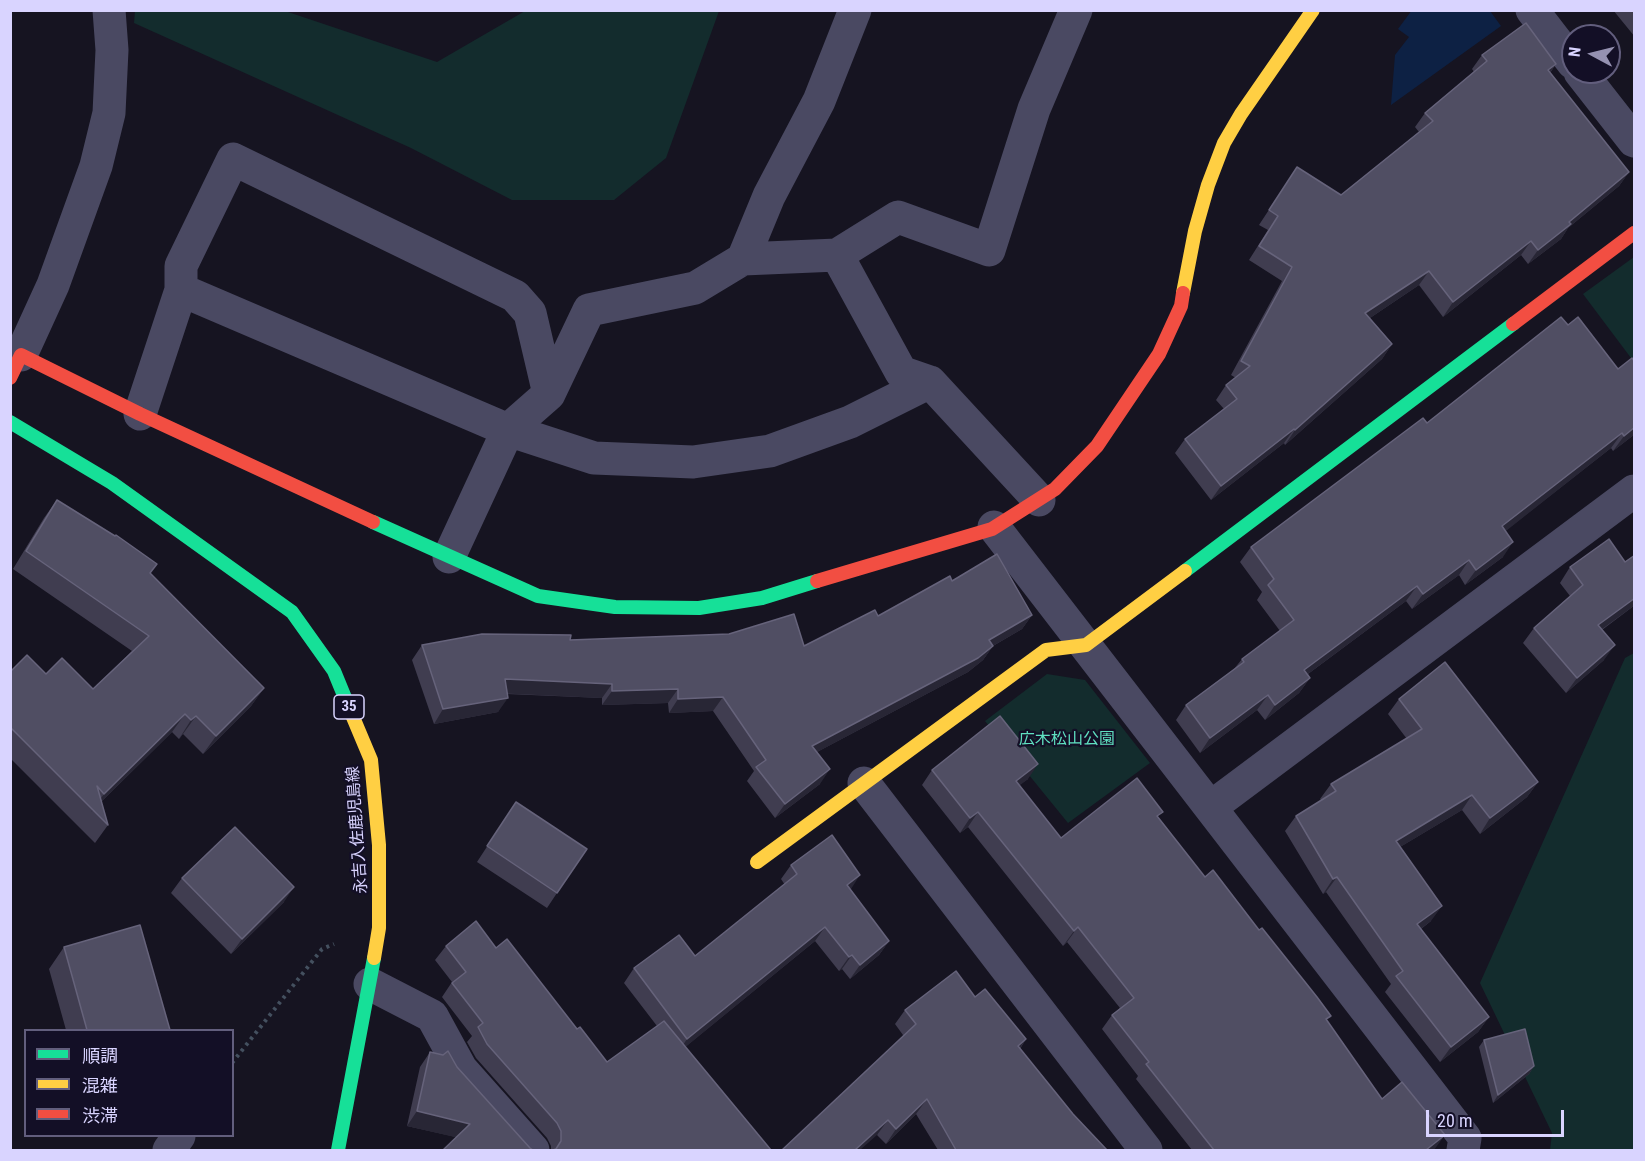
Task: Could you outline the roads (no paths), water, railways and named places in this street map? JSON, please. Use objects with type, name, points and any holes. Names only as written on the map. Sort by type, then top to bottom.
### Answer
[{"type":"street","points":[[109,10],[112,50],[109,113],[98,155],[52,285],[16,367],[140,414],[538,596],[615,607],[699,608],[762,597],[930,549],[994,527],[1055,489],[1097,446],[1159,354],[1181,306],[1195,231],[1208,185],[1224,143],[1241,114],[1313,10]]},
{"type":"street","points":[[743,259],[769,196],[819,101],[855,10]]},
{"type":"street","points":[[449,557],[508,430],[549,394],[589,310],[695,288],[743,259],[837,255],[898,217],[989,250],[1034,109],[1076,10]]},
{"type":"street","points":[[1532,10],[1561,47]]},
{"type":"street","points":[[1590,84],[1635,141]]},
{"type":"street","points":[[140,414],[182,290],[180,266],[233,159],[515,296],[530,313],[549,394]]},
{"type":"street","points":[[757,862],[1047,650],[1086,645],[1635,233]]},
{"type":"street","points":[[837,255],[901,372],[930,382],[1040,500]]},
{"type":"street","points":[[182,290],[508,430],[594,458],[693,462],[770,451],[850,422],[930,382]]},
{"type":"street","name":"永吉入佐鹿児島線","points":[[10,422],[112,483],[291,612],[334,671],[371,760],[379,845],[379,928],[338,1150]]},
{"type":"street","points":[[1211,807],[1635,491]]},
{"type":"street","points":[[994,527],[1466,1137],[1463,1150]]},
{"type":"street","points":[[864,783],[1146,1150]]},
{"type":"street","points":[[370,984],[432,1017],[461,1069],[533,1150]]},
{"type":"street","points":[[169,1150],[178,1137]]},
{"type":"water","points":[[1412,10],[1490,11],[1501,26],[1391,105],[1395,55],[1409,37],[1398,29]]},
{"type":"park label","name":"広木松山公園","points":[[1067,740]]}]
